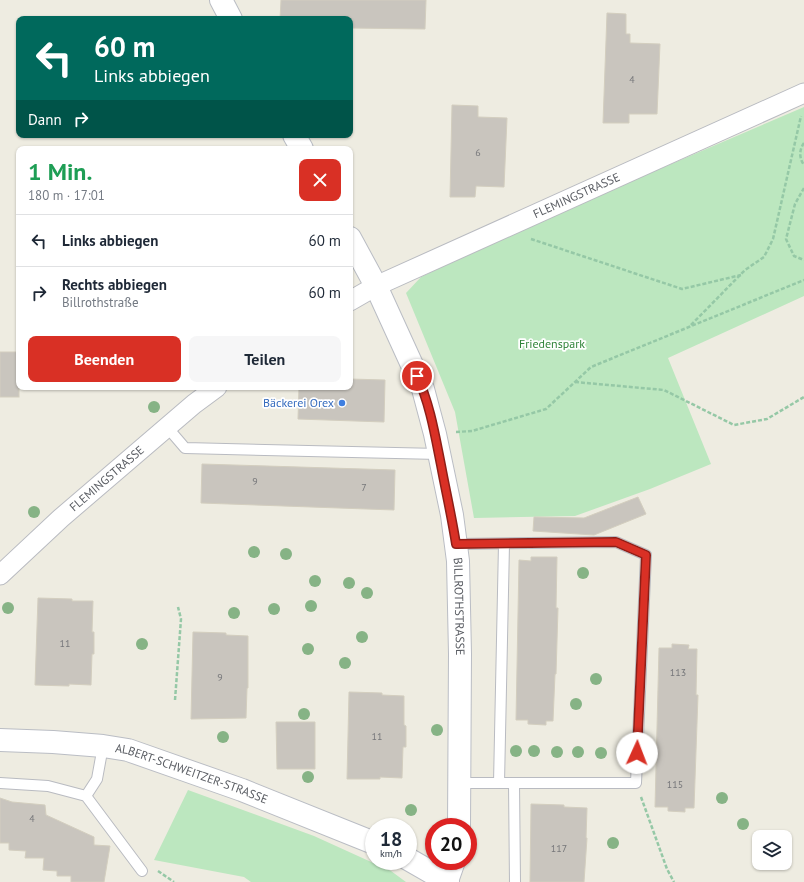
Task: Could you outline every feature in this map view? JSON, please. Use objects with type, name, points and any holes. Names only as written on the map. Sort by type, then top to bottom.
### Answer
[{"type":"street","points":[[221,0],[229,16]]},
{"type":"street","name":"FLEMINGSTRASSE","points":[[353,299],[376,286],[502,229],[803,102]]},
{"type":"street","name":"BILLROTHSTRASSE","points":[[353,244],[376,286],[423,389],[437,444],[452,515],[456,544],[460,654],[459,818]]},
{"type":"street","name":"FLEMINGSTRASSE","points":[[0,575],[61,518],[194,404],[213,390]]},
{"type":"street","name":"ALBERT-SCHWEITZER-STRASSE","points":[[0,740],[53,742],[103,746],[128,750],[150,756],[242,790],[365,839]]},
{"type":"street","points":[[417,864],[447,882],[451,870]]},
{"type":"lane","points":[[167,427],[185,448],[437,444]]},
{"type":"lane","points":[[456,544],[616,542],[646,555],[636,783],[459,784]]},
{"type":"lane","points":[[499,784],[504,544]]},
{"type":"lane","points":[[86,796],[97,779],[103,746]]},
{"type":"lane","points":[[0,783],[48,786],[86,796],[142,871]]},
{"type":"lane","points":[[514,783],[515,882]]},
{"type":"path","points":[[689,327],[745,270],[764,258],[773,239],[803,102]]},
{"type":"path","points":[[804,143],[800,153],[800,158],[804,165]]},
{"type":"path","points":[[804,188],[795,204],[786,239],[794,256],[804,260]]},
{"type":"path","points":[[502,229],[682,289],[741,275]]},
{"type":"path","points":[[437,444],[472,431],[546,409],[591,367],[804,280]]},
{"type":"path","points":[[574,382],[664,390],[734,425],[767,419],[804,397]]},
{"type":"path","points":[[175,700],[181,619],[178,607]]},
{"type":"path","points":[[636,783],[667,869],[674,882]]},
{"type":"green space","name":"Friedenspark","points":[[804,107],[804,296],[668,358],[711,464],[650,489],[575,516],[474,518],[455,412],[406,293],[421,277],[538,221]]},
{"type":"green space","points":[[188,790],[314,836],[365,859],[365,870],[389,870],[406,882],[251,882],[244,877],[154,860]]},
{"type":"building","points":[[281,0],[426,0],[425,29],[353,28],[353,16],[280,16]]},
{"type":"building","points":[[607,13],[626,14],[626,34],[630,34],[630,43],[660,44],[657,114],[629,114],[629,123],[603,123]]},
{"type":"building","points":[[452,105],[478,106],[478,117],[507,118],[504,187],[476,186],[475,197],[450,197]]},
{"type":"building","points":[[0,352],[16,352],[16,390],[19,390],[19,397],[0,397]]},
{"type":"building","name":"Bäckerei Orex","points":[[353,379],[385,380],[384,422],[298,419],[299,390],[353,390]]},
{"type":"building","points":[[202,464],[395,470],[394,510],[201,503]]},
{"type":"building","points":[[638,497],[646,514],[594,535],[533,531],[534,517],[584,518]]},
{"type":"building","points":[[531,557],[557,557],[556,608],[558,608],[553,721],[546,721],[546,725],[528,724],[528,720],[516,720],[519,560],[531,561]]},
{"type":"building","points":[[38,598],[93,601],[92,632],[94,632],[94,654],[92,654],[91,685],[35,685]]},
{"type":"building","points":[[193,632],[226,633],[226,635],[248,636],[248,688],[246,718],[191,719]]},
{"type":"building","points":[[672,644],[689,645],[688,649],[697,649],[696,695],[698,695],[694,808],[685,808],[685,812],[668,811],[668,807],[655,807],[659,648],[672,648]]},
{"type":"building","points":[[349,692],[382,693],[382,695],[404,696],[406,747],[403,747],[402,778],[380,777],[380,779],[347,779]]},
{"type":"building","points":[[276,722],[315,722],[315,769],[277,769]]},
{"type":"building","points":[[0,798],[12,802],[45,805],[46,815],[94,837],[94,845],[110,846],[104,882],[71,882],[71,876],[57,876],[57,871],[43,870],[44,858],[25,858],[26,851],[9,850],[9,843],[0,843]]},
{"type":"building","points":[[531,804],[564,805],[564,807],[587,808],[587,838],[584,882],[530,882]]},
{"type":"place","name":"Bäckerei Orex","points":[[342,403]]},
{"type":"route","points":[[417,376],[423,389],[435,434],[452,515],[456,544],[616,542],[646,555],[637,753]]}]
